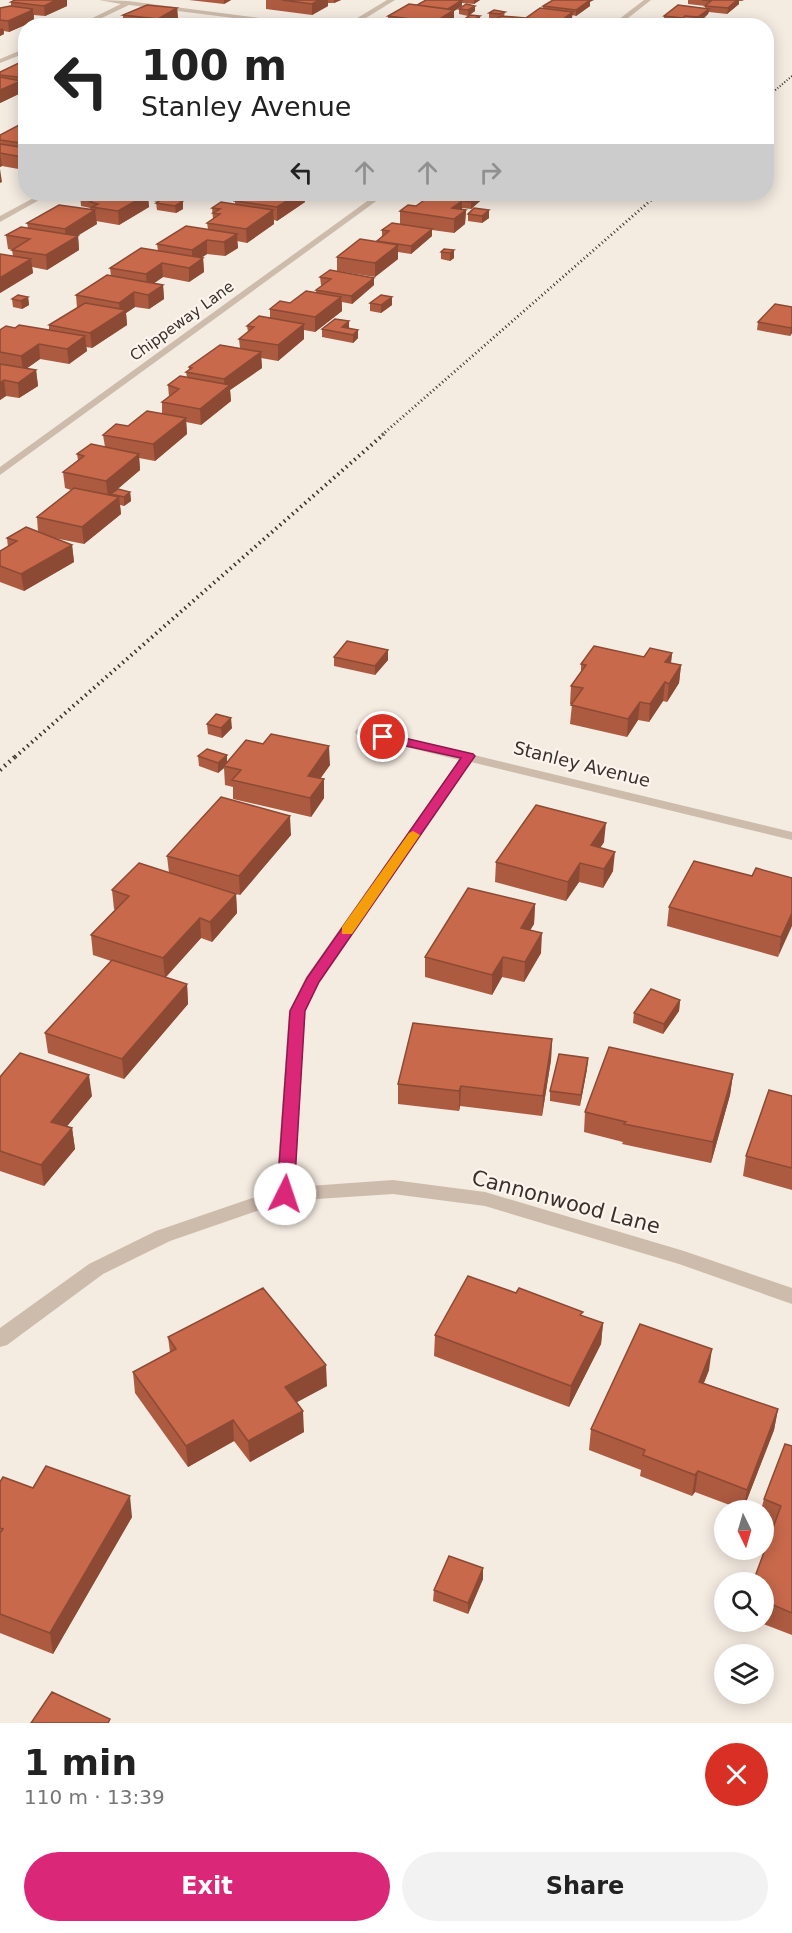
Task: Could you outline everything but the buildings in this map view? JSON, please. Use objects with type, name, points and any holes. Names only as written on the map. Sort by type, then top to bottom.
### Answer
[{"type":"street","points":[[102,0],[256,18]]},
{"type":"street","points":[[360,18],[392,0]]},
{"type":"street","points":[[624,18],[648,0]]},
{"type":"street","points":[[97,18],[132,2]]},
{"type":"street","points":[[0,61],[18,53]]},
{"type":"street","points":[[0,219],[33,201]]},
{"type":"street","name":"Chippeway Lane","points":[[0,472],[372,201]]},
{"type":"street","name":"Stanley Avenue","points":[[362,732],[792,836]]},
{"type":"street","points":[[285,1194],[297,1011],[312,981],[468,756]]},
{"type":"street","name":"Cannonwood Lane","points":[[0,1339],[96,1269],[163,1236],[285,1194],[393,1187],[485,1199],[684,1258],[792,1296]]},
{"type":"railway","points":[[774,91],[792,76]]},
{"type":"railway","points":[[382,435],[650,201]]},
{"type":"railway","points":[[15,757],[384,434]]},
{"type":"railway","points":[[0,770],[17,755]]},
{"type":"slow traffic","points":[[347,930],[413,835]]},
{"type":"route","points":[[285,1194],[297,1011],[312,981],[468,756],[383,737]]}]
